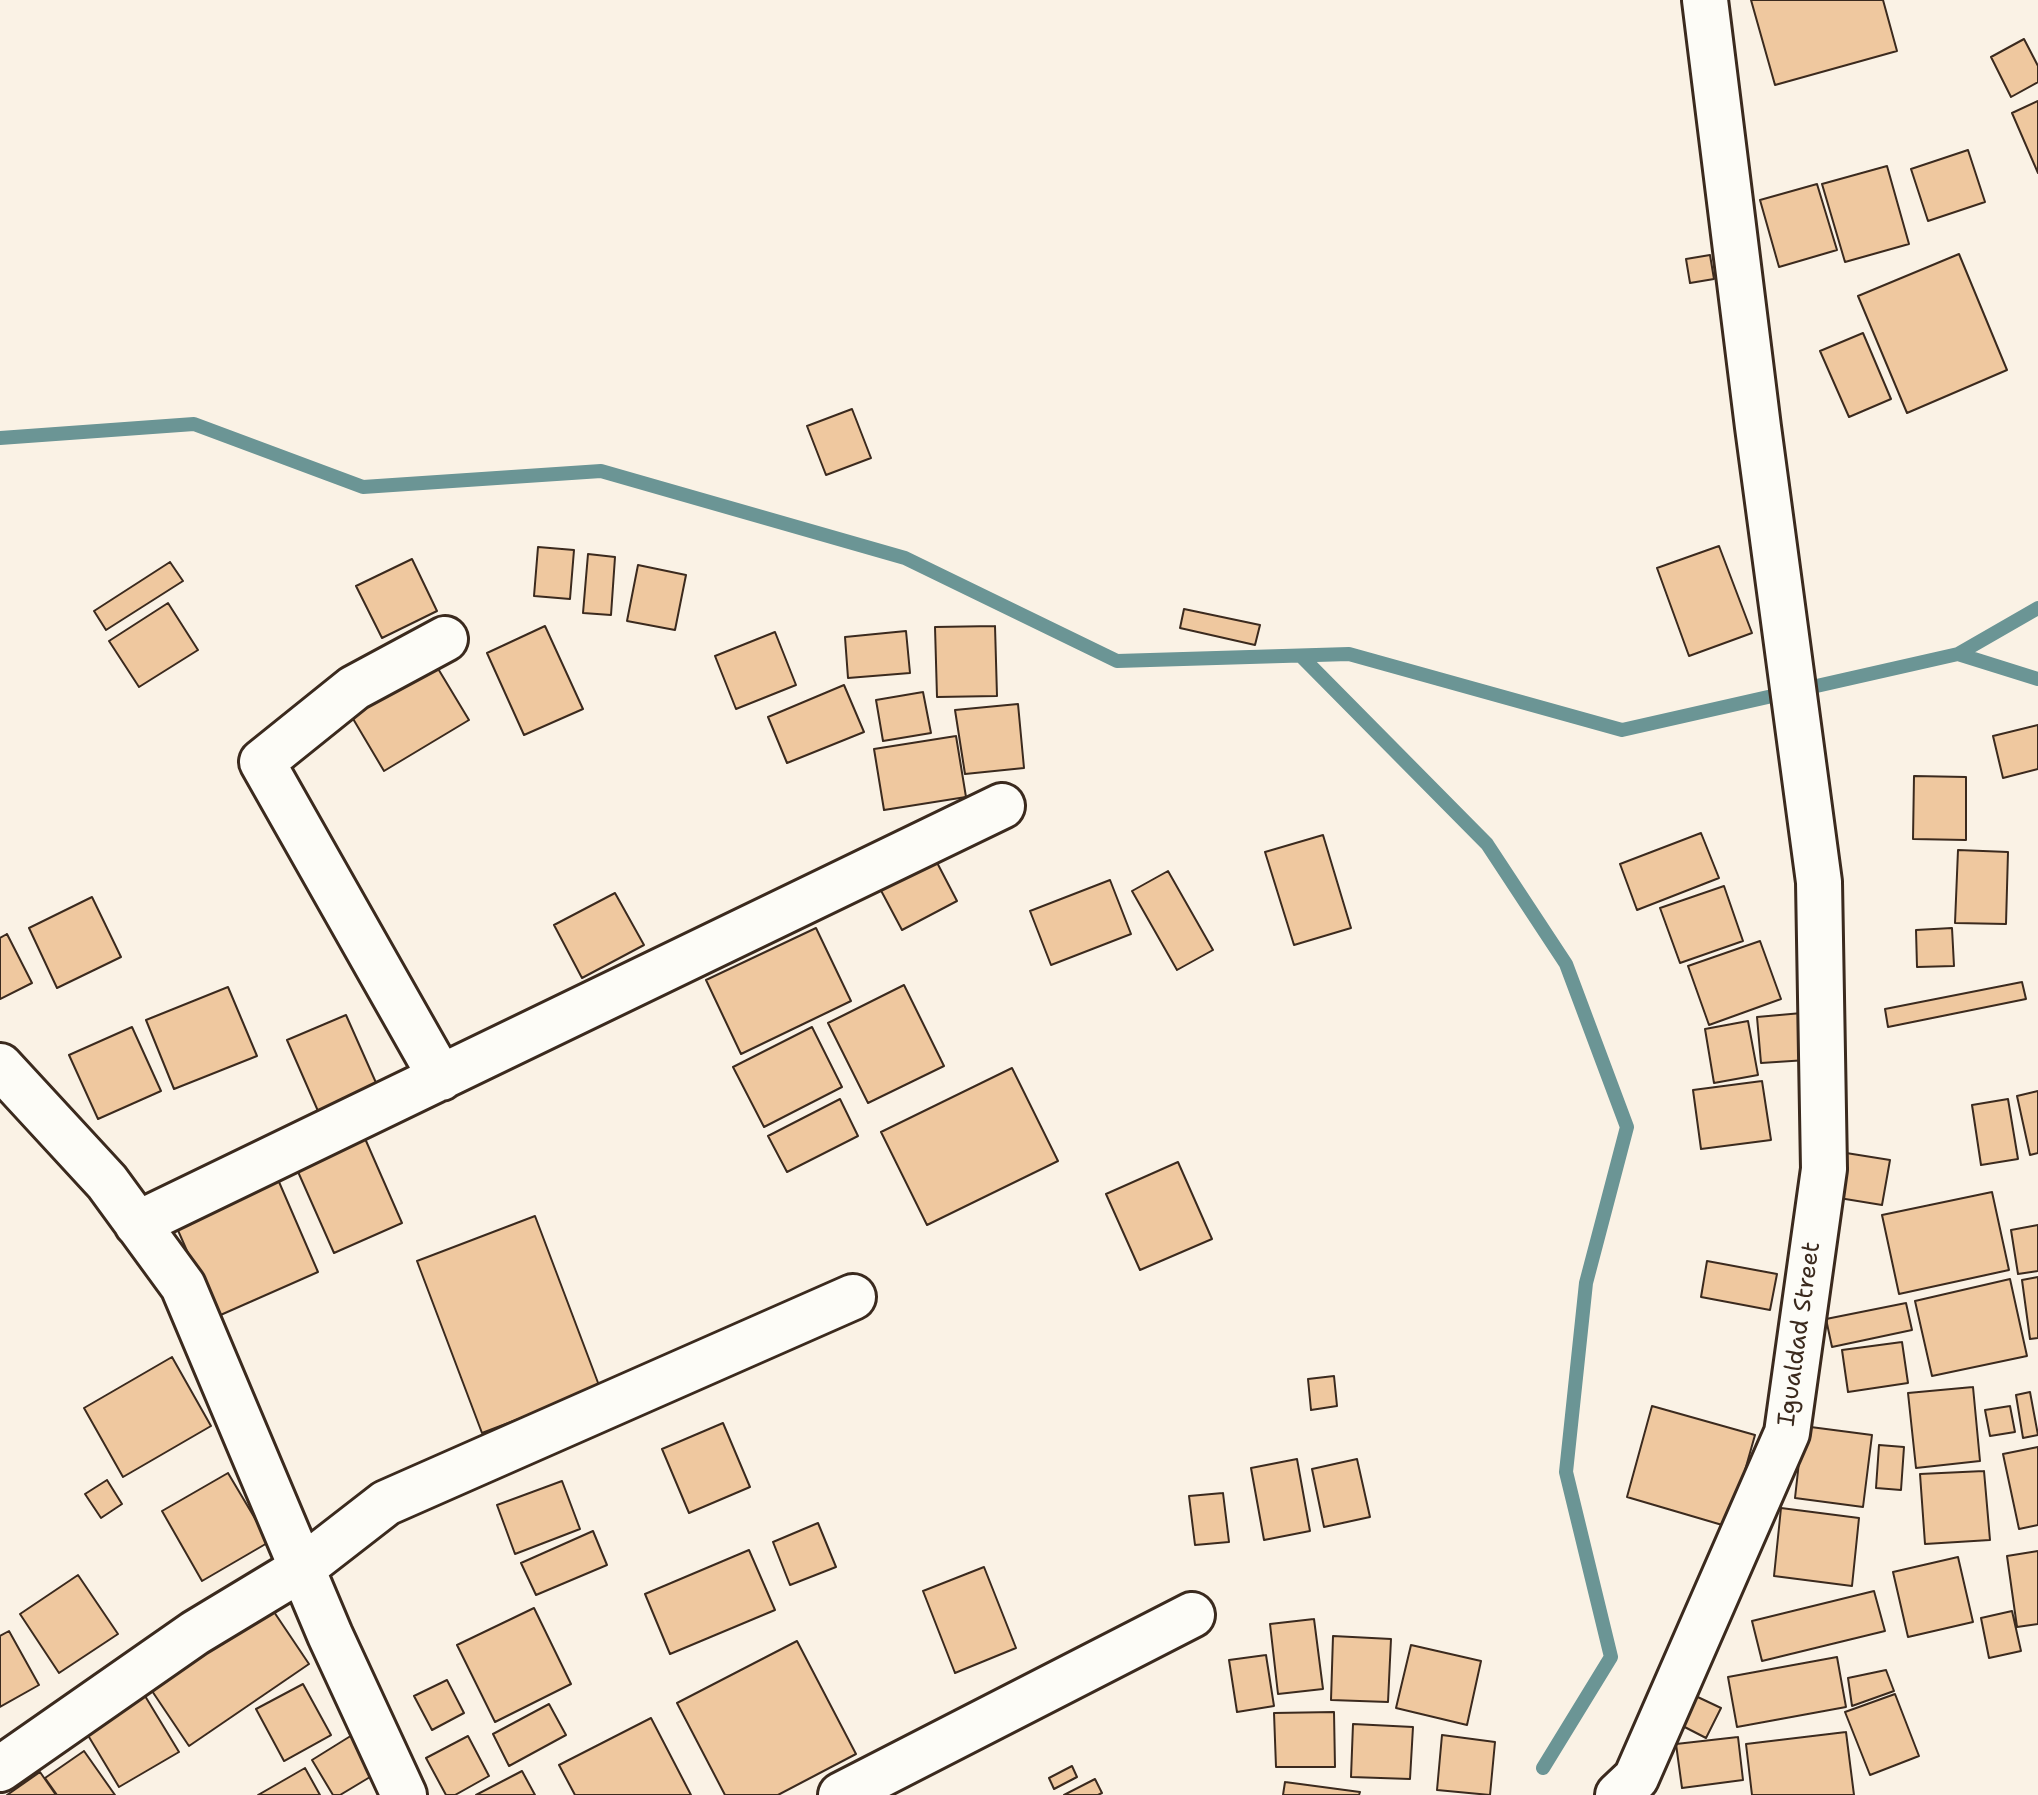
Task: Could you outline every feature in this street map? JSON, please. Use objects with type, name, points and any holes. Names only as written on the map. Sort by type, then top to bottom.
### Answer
[{"type":"street","name":"Igualdad Street","points":[[1618,1795],[1636,1778],[1787,1433],[1824,1169],[1819,882],[1705,0]]},
{"type":"street","points":[[441,1078],[262,762],[354,688],[445,639]]},
{"type":"street","points":[[137,1224],[1002,806]]},
{"type":"street","points":[[0,1066],[107,1182],[183,1286],[301,1569],[404,1795]]},
{"type":"street","points":[[0,1769],[195,1633],[301,1569],[386,1503],[853,1297]]},
{"type":"street","points":[[841,1795],[1192,1615]]},
{"type":"building","points":[[1751,0],[1883,0],[1897,51],[1775,85]]},
{"type":"building","points":[[2024,39],[2038,66],[2038,82],[2011,97],[1991,57]]},
{"type":"building","points":[[2038,101],[2038,173],[2012,113]]},
{"type":"building","points":[[1968,150],[1985,202],[1928,221],[1911,169]]},
{"type":"building","points":[[1887,166],[1909,244],[1845,262],[1822,184]]},
{"type":"building","points":[[1817,184],[1837,250],[1779,267],[1760,200]]},
{"type":"building","points":[[1959,254],[2007,370],[1907,413],[1858,296]]},
{"type":"building","points":[[1710,255],[1714,279],[1690,283],[1686,259]]},
{"type":"building","points":[[1863,333],[1891,399],[1849,417],[1820,351]]},
{"type":"building","points":[[852,409],[871,458],[826,475],[807,426]]},
{"type":"building","points":[[1719,546],[1752,633],[1689,656],[1657,568]]},
{"type":"building","points":[[538,547],[574,550],[570,599],[534,596]]},
{"type":"building","points":[[588,554],[615,557],[611,615],[583,613]]},
{"type":"building","points":[[412,559],[437,611],[382,638],[356,586]]},
{"type":"building","points":[[170,562],[183,581],[106,630],[94,611]]},
{"type":"building","points":[[638,565],[686,575],[675,630],[627,621]]},
{"type":"building","points":[[168,603],[198,650],[139,687],[109,641]]},
{"type":"building","points":[[1184,609],[1260,625],[1255,645],[1180,628]]},
{"type":"building","points":[[545,626],[583,709],[524,735],[487,653]]},
{"type":"building","points":[[995,626],[997,696],[937,697],[935,627]]},
{"type":"building","points":[[906,631],[910,673],[848,678],[845,637]]},
{"type":"building","points":[[775,632],[796,685],[736,709],[715,656]]},
{"type":"building","points":[[434,662],[469,720],[384,771],[349,712]]},
{"type":"building","points":[[844,685],[864,732],[787,763],[768,717]]},
{"type":"building","points":[[923,692],[931,733],[883,741],[876,700]]},
{"type":"building","points":[[1018,704],[1024,768],[965,774],[955,710]]},
{"type":"building","points":[[2038,725],[2038,769],[2003,778],[1993,736]]},
{"type":"building","points":[[956,736],[966,797],[884,810],[874,749]]},
{"type":"building","points":[[1914,776],[1966,777],[1966,840],[1913,839]]},
{"type":"building","points":[[1701,833],[1719,878],[1637,910],[1620,864]]},
{"type":"building","points":[[1323,835],[1351,928],[1294,945],[1265,852]]},
{"type":"building","points":[[1958,850],[2008,852],[2006,924],[1955,923]]},
{"type":"building","points":[[932,853],[957,901],[902,930],[877,883]]},
{"type":"building","points":[[1168,871],[1213,950],[1177,970],[1132,891]]},
{"type":"building","points":[[1110,880],[1131,934],[1051,965],[1030,911]]},
{"type":"building","points":[[1724,886],[1743,941],[1680,963],[1660,908]]},
{"type":"building","points":[[615,893],[644,945],[582,978],[554,925]]},
{"type":"building","points":[[92,897],[121,957],[57,988],[29,928]]},
{"type":"building","points":[[816,928],[851,1001],[741,1054],[706,980]]},
{"type":"building","points":[[1952,928],[1954,966],[1917,967],[1916,930]]},
{"type":"building","points":[[7,934],[32,983],[0,999],[0,938]]},
{"type":"building","points":[[1760,941],[1781,999],[1709,1025],[1688,966]]},
{"type":"building","points":[[2022,982],[2026,999],[1888,1027],[1885,1009]]},
{"type":"building","points":[[904,985],[944,1066],[868,1103],[828,1023]]},
{"type":"building","points":[[228,987],[257,1056],[174,1089],[146,1020]]},
{"type":"building","points":[[1802,1013],[1807,1060],[1761,1063],[1757,1017]]},
{"type":"building","points":[[346,1015],[377,1085],[318,1111],[287,1040]]},
{"type":"building","points":[[1748,1021],[1758,1075],[1714,1083],[1705,1029]]},
{"type":"building","points":[[132,1027],[161,1091],[98,1119],[69,1055]]},
{"type":"building","points":[[812,1027],[842,1087],[764,1127],[733,1067]]},
{"type":"building","points":[[1012,1068],[1058,1161],[927,1225],[881,1132]]},
{"type":"building","points":[[1762,1081],[1771,1140],[1701,1149],[1693,1090]]},
{"type":"building","points":[[2038,1091],[2038,1153],[2030,1155],[2017,1096]]},
{"type":"building","points":[[840,1099],[858,1136],[787,1172],[768,1136]]},
{"type":"building","points":[[2008,1099],[2018,1159],[1981,1165],[1972,1105]]},
{"type":"building","points":[[363,1134],[402,1223],[334,1253],[295,1165]]},
{"type":"building","points":[[1840,1152],[1890,1160],[1882,1205],[1833,1197]]},
{"type":"building","points":[[1178,1162],[1212,1239],[1140,1270],[1106,1194]]},
{"type":"building","points":[[276,1175],[318,1272],[216,1317],[173,1219]]},
{"type":"building","points":[[1992,1192],[2009,1270],[1899,1294],[1882,1215]]},
{"type":"building","points":[[535,1216],[600,1388],[482,1433],[417,1261]]},
{"type":"building","points":[[2038,1225],[2038,1271],[2018,1274],[2011,1230]]},
{"type":"building","points":[[1707,1261],[1777,1274],[1770,1310],[1701,1297]]},
{"type":"building","points":[[2038,1277],[2038,1338],[2030,1339],[2022,1280]]},
{"type":"building","points":[[2010,1279],[2027,1356],[1932,1376],[1915,1301]]},
{"type":"building","points":[[1906,1303],[1912,1330],[1832,1347],[1826,1319]]},
{"type":"building","points":[[1902,1342],[1908,1383],[1848,1392],[1842,1350]]},
{"type":"building","points":[[172,1357],[211,1426],[123,1477],[84,1408]]},
{"type":"building","points":[[1334,1376],[1337,1406],[1311,1410],[1308,1379]]},
{"type":"building","points":[[1973,1387],[1980,1461],[1916,1468],[1908,1393]]},
{"type":"building","points":[[2030,1392],[2038,1435],[2023,1438],[2016,1395]]},
{"type":"building","points":[[1652,1406],[1755,1435],[1729,1527],[1627,1497]]},
{"type":"building","points":[[2010,1406],[2015,1432],[1990,1436],[1985,1410]]},
{"type":"building","points":[[723,1423],[750,1487],[689,1513],[662,1449]]},
{"type":"building","points":[[1803,1426],[1872,1435],[1863,1507],[1795,1498]]},
{"type":"building","points":[[1879,1445],[1904,1447],[1901,1490],[1876,1488]]},
{"type":"building","points":[[2038,1447],[2038,1525],[2019,1529],[2003,1454]]},
{"type":"building","points":[[1297,1459],[1310,1531],[1264,1540],[1251,1468]]},
{"type":"building","points":[[1357,1459],[1370,1517],[1324,1527],[1312,1469]]},
{"type":"building","points":[[1984,1471],[1990,1540],[1925,1544],[1920,1474]]},
{"type":"building","points":[[228,1473],[269,1542],[202,1581],[162,1511]]},
{"type":"building","points":[[107,1480],[122,1504],[101,1518],[85,1494]]},
{"type":"building","points":[[562,1481],[580,1529],[515,1554],[497,1505]]},
{"type":"building","points":[[1223,1493],[1229,1542],[1195,1545],[1189,1496]]},
{"type":"building","points":[[1781,1508],[1859,1518],[1852,1586],[1774,1576]]},
{"type":"building","points":[[818,1523],[836,1567],[790,1585],[773,1542]]},
{"type":"building","points":[[593,1531],[607,1565],[536,1595],[521,1563]]},
{"type":"building","points":[[749,1550],[775,1610],[670,1654],[645,1594]]},
{"type":"building","points":[[2038,1551],[2038,1624],[2017,1627],[2007,1556]]},
{"type":"building","points":[[1958,1557],[1973,1622],[1908,1637],[1893,1572]]},
{"type":"building","points":[[984,1567],[1016,1648],[955,1673],[923,1591]]},
{"type":"building","points":[[78,1575],[118,1634],[59,1673],[20,1614]]},
{"type":"building","points":[[1874,1591],[1885,1631],[1762,1661],[1752,1621]]},
{"type":"building","points":[[266,1600],[309,1664],[189,1746],[146,1682]]},
{"type":"building","points":[[534,1608],[571,1684],[495,1722],[457,1645]]},
{"type":"building","points":[[2012,1611],[2021,1651],[1989,1658],[1981,1618]]},
{"type":"building","points":[[1314,1619],[1323,1689],[1278,1694],[1270,1624]]},
{"type":"building","points":[[9,1631],[39,1685],[0,1707],[0,1636]]},
{"type":"building","points":[[1333,1636],[1391,1639],[1388,1702],[1331,1700]]},
{"type":"building","points":[[797,1641],[856,1754],[778,1795],[725,1795],[677,1703]]},
{"type":"building","points":[[1411,1645],[1481,1661],[1467,1725],[1396,1708]]},
{"type":"building","points":[[1266,1655],[1274,1706],[1237,1712],[1229,1660]]},
{"type":"building","points":[[1837,1657],[1846,1707],[1737,1727],[1728,1677]]},
{"type":"building","points":[[1886,1670],[1894,1691],[1852,1706],[1848,1678]]},
{"type":"building","points":[[447,1680],[464,1713],[432,1730],[414,1696]]},
{"type":"building","points":[[303,1684],[331,1735],[284,1761],[256,1709]]},
{"type":"building","points":[[142,1691],[179,1752],[119,1787],[83,1727]]},
{"type":"building","points":[[1685,1691],[1721,1708],[1706,1738],[1671,1720]]},
{"type":"building","points":[[1895,1694],[1919,1756],[1870,1775],[1845,1712]]},
{"type":"building","points":[[549,1704],[566,1735],[509,1766],[493,1734]]},
{"type":"building","points":[[1334,1712],[1335,1767],[1276,1767],[1274,1713]]},
{"type":"building","points":[[651,1718],[691,1795],[575,1795],[559,1765]]},
{"type":"building","points":[[1353,1724],[1413,1727],[1410,1779],[1351,1777]]},
{"type":"building","points":[[357,1732],[380,1771],[340,1795],[333,1795],[312,1760]]},
{"type":"building","points":[[1846,1732],[1854,1795],[1752,1795],[1746,1744]]},
{"type":"building","points":[[1442,1735],[1495,1742],[1490,1795],[1437,1790]]},
{"type":"building","points":[[468,1736],[489,1776],[455,1795],[446,1795],[426,1758]]},
{"type":"building","points":[[1738,1737],[1743,1780],[1682,1788],[1676,1744]]},
{"type":"building","points":[[84,1751],[115,1795],[57,1795],[45,1778]]},
{"type":"building","points":[[1072,1766],[1077,1777],[1054,1789],[1049,1778]]},
{"type":"building","points":[[305,1768],[320,1795],[258,1795]]},
{"type":"building","points":[[522,1771],[535,1795],[476,1795]]},
{"type":"building","points":[[40,1772],[56,1795],[7,1795]]},
{"type":"building","points":[[1095,1779],[1102,1793],[1064,1795]]},
{"type":"building","points":[[1285,1782],[1360,1792],[1359,1795],[1283,1795]]},
{"type":"waterway","points":[[0,438],[194,424],[363,487],[601,471],[905,558],[1117,661],[1349,654],[1622,730],[1958,654],[2038,608]]},
{"type":"waterway","points":[[1958,654],[2038,679]]},
{"type":"waterway","points":[[1301,656],[1487,844],[1566,964],[1627,1127],[1586,1283],[1566,1472],[1611,1657],[1543,1768]]}]
